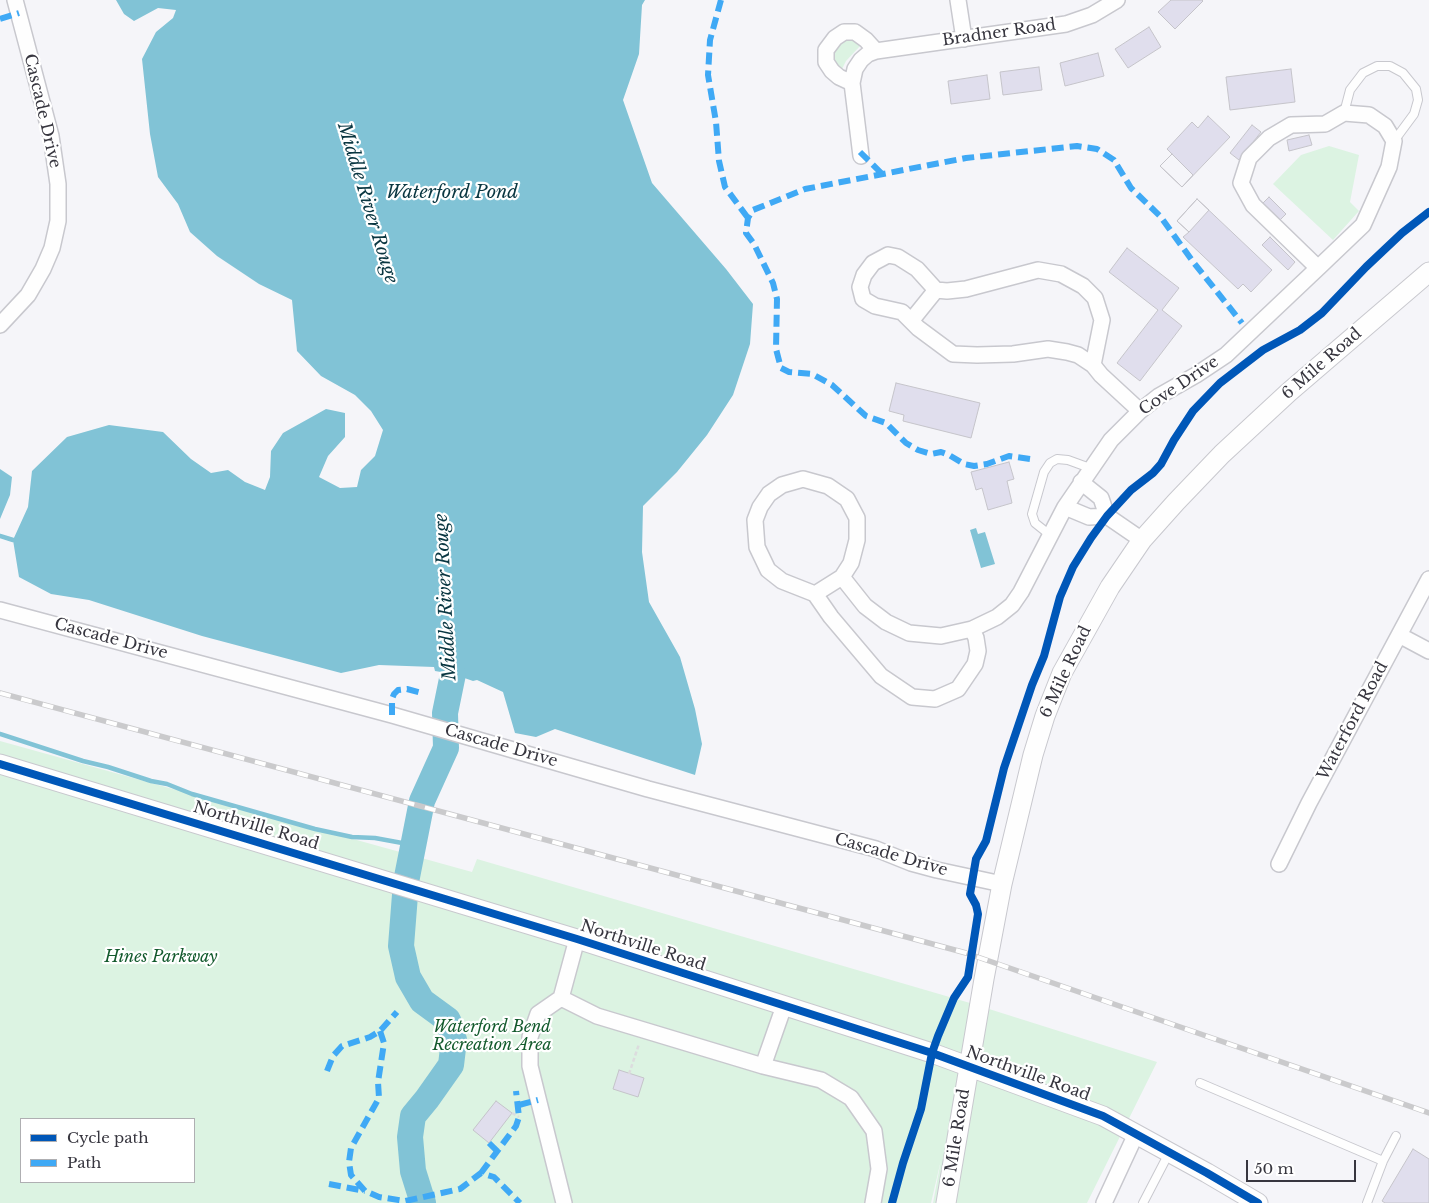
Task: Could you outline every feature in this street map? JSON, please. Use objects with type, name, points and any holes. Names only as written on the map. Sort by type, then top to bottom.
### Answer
[{"type":"street","name":"Cascade Drive","points":[[0,325],[28,295],[52,248],[58,221],[58,184],[51,136],[15,0]]},
{"type":"street","points":[[958,0],[964,38]]},
{"type":"street","name":"Bradner Road","points":[[876,51],[1066,24],[1092,14],[1118,0]]},
{"type":"street","points":[[852,83],[839,78],[826,62],[826,50],[834,38],[844,32],[855,32],[876,51],[861,60],[855,69],[852,83],[861,156]]},
{"type":"street","points":[[1318,268],[1252,205],[1241,184],[1249,158],[1269,138],[1291,125],[1325,124],[1344,113],[1368,115],[1385,126],[1394,141]]},
{"type":"street","name":"Cove Drive","points":[[842,577],[865,606],[886,622],[909,633],[941,636],[972,629],[997,617],[1012,605],[1021,592],[1065,507],[1110,440],[1140,411],[1159,396],[1196,376],[1226,355],[1362,225],[1389,167],[1394,141]]},
{"type":"street","points":[[1093,365],[1102,320],[1094,298],[1083,286],[1061,274],[1038,270],[966,289],[936,290],[917,269],[898,257],[888,256],[873,263],[864,275],[860,287],[864,299],[876,306],[902,312],[918,328],[953,354],[977,356],[1013,354],[1048,349],[1078,355],[1093,365],[1100,375],[1140,411]]},
{"type":"street","name":"6 Mile Road","points":[[946,1203],[1002,884],[1032,755],[1062,673],[1110,587],[1142,540],[1222,454],[1289,392],[1429,272]]},
{"type":"street","points":[[911,320],[936,290]]},
{"type":"street","points":[[815,594],[842,577],[851,563],[857,540],[857,518],[846,498],[828,486],[803,479],[782,485],[769,494],[760,507],[756,520],[757,547],[768,570],[782,581],[815,594],[831,617],[881,676],[912,696],[935,699],[958,689],[975,664],[978,651],[972,629]]},
{"type":"street","points":[[1081,482],[1101,498],[1107,516],[1142,540]]},
{"type":"street","points":[[1065,507],[1089,517],[1107,516]]},
{"type":"street","name":"Waterford Road","points":[[1279,864],[1309,803],[1429,579]]},
{"type":"street","name":"Cascade Drive","points":[[0,610],[424,724],[648,788],[876,849],[911,863],[1002,884]]},
{"type":"street","points":[[1399,635],[1429,651]]},
{"type":"street","name":"Northville Road","points":[[0,764],[417,889],[932,1054],[1103,1116],[1258,1203]]},
{"type":"street","points":[[564,1203],[530,1066],[530,1037],[538,1014],[561,998],[577,939]]},
{"type":"street","points":[[561,998],[596,1016],[763,1066],[821,1080],[851,1098],[874,1131],[879,1169],[873,1203]]},
{"type":"street","points":[[763,1066],[784,1006]]},
{"type":"street","points":[[1104,1203],[1136,1134]]},
{"type":"lane","points":[[1344,113],[1350,90],[1363,73],[1377,66],[1390,66],[1403,73],[1416,89],[1418,100],[1414,114],[1394,141]]},
{"type":"lane","points":[[1050,535],[1035,523],[1032,514],[1044,472],[1050,463],[1057,459],[1068,460],[1090,468]]},
{"type":"lane","points":[[1200,1083],[1383,1161]]},
{"type":"lane","points":[[1367,1203],[1383,1161],[1396,1136]]},
{"type":"lane","points":[[1144,1203],[1169,1153]]},
{"type":"path","points":[[629,1074],[644,1030]]},
{"type":"path","points":[[512,1113],[519,1117]]},
{"type":"green space","points":[[855,38],[861,45],[846,61],[842,69],[838,67],[833,55],[836,47],[844,39]]},
{"type":"green space","points":[[1329,146],[1359,155],[1350,202],[1359,211],[1333,240],[1273,184],[1301,155]]},
{"type":"green space","points":[[0,741],[472,872],[477,859],[970,1003],[1157,1062],[1087,1203],[933,1203],[941,1160],[931,1203],[0,1203]]},
{"type":"water","name":"Waterford Pond","points":[[116,0],[645,0],[642,5],[639,54],[623,100],[652,183],[726,269],[753,304],[750,344],[733,395],[707,435],[677,472],[643,506],[642,552],[649,602],[680,657],[695,709],[702,744],[695,775],[555,729],[536,737],[515,733],[503,692],[477,680],[473,681],[453,674],[435,671],[434,667],[379,665],[341,673],[202,636],[89,600],[51,594],[19,577],[13,540],[28,507],[32,471],[67,437],[109,425],[163,432],[191,459],[211,473],[228,470],[245,482],[265,490],[270,477],[271,451],[283,433],[326,409],[345,413],[345,437],[328,456],[319,477],[340,488],[357,487],[361,470],[375,456],[383,430],[371,411],[355,395],[321,376],[297,351],[292,300],[259,284],[217,256],[190,232],[178,204],[158,177],[150,134],[142,59],[156,32],[173,18],[176,10],[158,8],[134,21],[124,14]]},
{"type":"water","points":[[0,469],[12,477],[10,495],[0,519]]},
{"type":"water","points":[[976,528],[978,534],[985,532],[995,564],[981,568],[970,530]]},
{"type":"building","points":[[1171,0],[1203,1],[1175,29],[1158,12]]},
{"type":"building","points":[[1149,27],[1161,47],[1128,68],[1115,49]]},
{"type":"building","points":[[1098,53],[1104,76],[1065,86],[1060,63]]},
{"type":"building","points":[[1039,67],[1042,90],[1003,95],[1000,72]]},
{"type":"building","points":[[1291,69],[1295,102],[1230,110],[1226,77]]},
{"type":"building","points":[[987,75],[990,99],[951,104],[948,81]]},
{"type":"building","points":[[1208,116],[1230,137],[1182,187],[1160,166],[1172,154],[1167,149],[1192,122],[1198,128]]},
{"type":"building","points":[[1252,125],[1261,132],[1239,160],[1230,153]]},
{"type":"building","points":[[1309,135],[1312,145],[1289,151],[1287,140]]},
{"type":"building","points":[[1172,154],[1193,175],[1182,187],[1160,166]]},
{"type":"building","points":[[1269,197],[1286,214],[1278,222],[1261,205]]},
{"type":"building","points":[[1197,199],[1272,270],[1251,292],[1243,284],[1238,289],[1183,237],[1189,232],[1177,221]]},
{"type":"building","points":[[1197,199],[1209,210],[1189,232],[1177,221]]},
{"type":"building","points":[[1270,237],[1295,262],[1288,270],[1262,245]]},
{"type":"building","points":[[1127,248],[1179,288],[1162,310],[1182,326],[1140,381],[1117,363],[1158,310],[1109,272]]},
{"type":"building","points":[[896,383],[980,403],[971,438],[903,421],[904,415],[889,411]]},
{"type":"building","points":[[1009,462],[1014,479],[1007,481],[1012,503],[988,510],[982,488],[976,490],[971,472]]},
{"type":"building","points":[[619,1070],[644,1078],[638,1097],[613,1089]]},
{"type":"building","points":[[496,1101],[512,1113],[489,1143],[473,1130]]},
{"type":"building","points":[[1413,1149],[1429,1159],[1429,1203],[1385,1203],[1382,1201]]},
{"type":"waterway","points":[[0,536],[13,540]]},
{"type":"waterway","name":"Middle River Rouge","points":[[423,1203],[413,1171],[410,1137],[413,1116],[451,1065],[454,1040],[448,1020],[422,1001],[408,977],[401,946],[406,882],[422,801],[446,748],[445,713],[453,674]]},
{"type":"waterway","points":[[0,734],[83,761],[167,784],[192,794],[315,829],[352,837],[375,838],[413,845]]},
{"type":"railway","points":[[0,693],[966,953],[1429,1113]]},
{"type":"marked path","points":[[721,0],[710,40],[708,75],[716,122],[719,161],[725,187],[748,218]]},
{"type":"marked path","points":[[0,19],[19,13]]},
{"type":"marked path","points":[[1030,459],[1009,456],[987,464],[974,466],[964,464],[941,452],[931,454],[918,450],[906,443],[886,423],[866,416],[832,385],[812,374],[789,372],[781,368],[776,349],[777,299],[773,283],[754,244],[746,233],[748,218],[753,210],[805,189],[966,158],[1077,146],[1097,149],[1114,160],[1131,188],[1160,216],[1194,263],[1242,323]]},
{"type":"marked path","points":[[860,152],[882,174]]},
{"type":"marked path","points":[[392,715],[392,699],[398,690],[407,689],[422,693]]},
{"type":"marked path","points":[[327,1071],[333,1056],[342,1046],[370,1037],[380,1031],[397,1012]]},
{"type":"marked path","points":[[380,1031],[384,1043],[378,1082],[379,1098],[351,1148],[349,1162],[351,1175],[365,1191],[379,1197],[405,1201],[460,1189],[481,1173],[494,1177],[520,1203]]},
{"type":"marked path","points":[[481,1173],[516,1126],[519,1117],[516,1091]]},
{"type":"marked path","points":[[519,1105],[538,1100]]},
{"type":"marked path","points":[[489,1143],[498,1152]]},
{"type":"marked path","points":[[329,1184],[365,1191]]},
{"type":"cycle path","points":[[892,1203],[921,1109],[932,1053],[954,998],[968,977],[978,914],[970,894],[976,859],[986,841],[1004,768],[1032,685],[1044,656],[1060,597],[1073,567],[1107,516],[1131,490],[1153,473],[1161,464],[1193,411],[1220,383],[1263,350],[1300,330],[1322,313],[1402,233],[1429,212]]},
{"type":"cycle path","points":[[0,764],[577,939],[932,1053],[1103,1116],[1258,1203]]},
{"type":"park label","name":"Hines Parkway","points":[[161,957]]},
{"type":"park label","name":"Waterford Bend Recreation Area","points":[[492,1036]]}]
